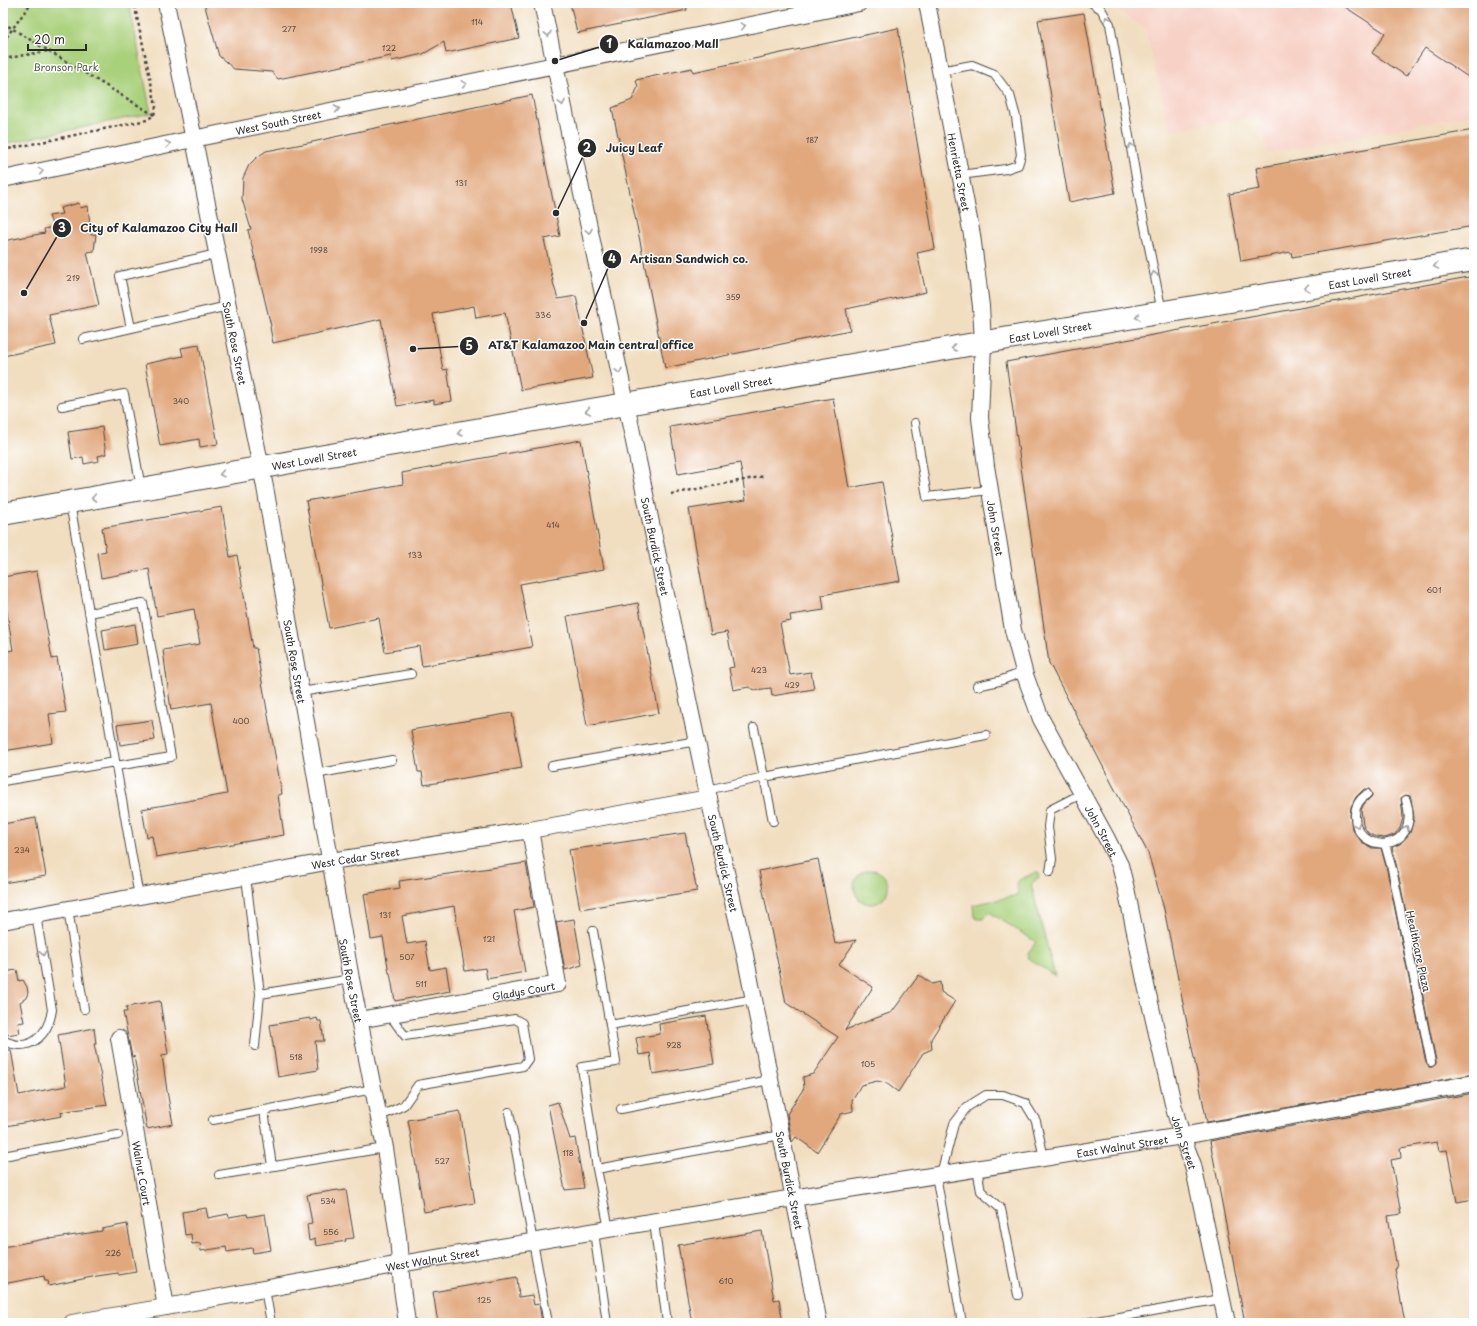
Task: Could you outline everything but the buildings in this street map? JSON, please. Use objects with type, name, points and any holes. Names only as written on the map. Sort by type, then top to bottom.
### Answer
[{"type":"street","name":"South Rose Street","points":[[166,3],[261,468],[351,979],[385,1148],[398,1236],[402,1288],[407,1323]]},
{"type":"street","name":"South Burdick Street","points":[[542,3],[708,794],[743,945],[819,1323]]},
{"type":"street","name":"West South Street","points":[[3,179],[554,65],[799,9],[859,3]]},
{"type":"street","name":"Henrietta Street","points":[[927,3],[972,235],[981,306],[983,343]]},
{"type":"street","name":"East Lovell Street","points":[[626,404],[1474,260]]},
{"type":"street","name":"John Street","points":[[983,343],[980,418],[1013,630],[1024,672],[1041,719],[1120,865],[1150,1005],[1182,1136],[1193,1165],[1227,1323]]},
{"type":"street","name":"West Lovell Street","points":[[3,514],[626,404]]},
{"type":"street","name":"West Cedar Street","points":[[3,920],[331,861],[530,830],[708,794]]},
{"type":"street","name":"Gladys Court","points":[[359,1020],[558,984],[530,830]]},
{"type":"street","name":"Walnut Court","points":[[119,1038],[166,1307]]},
{"type":"street","name":"East Walnut Street","points":[[794,1198],[1182,1136],[1474,1083]]},
{"type":"street","name":"West Walnut Street","points":[[72,1323],[102,1320],[400,1264],[794,1198]]},
{"type":"lane","points":[[1092,3],[1101,9],[1110,24],[1141,207],[1162,313]]},
{"type":"lane","points":[[940,71],[972,65],[994,74],[1010,95],[1016,117],[1021,155],[1018,165],[1006,169],[960,175]]},
{"type":"lane","points":[[131,328],[120,276],[217,254]]},
{"type":"lane","points":[[83,339],[228,306]]},
{"type":"lane","points":[[62,406],[124,394],[142,489]]},
{"type":"lane","points":[[915,423],[928,497],[990,490]]},
{"type":"lane","points":[[70,502],[139,896]]},
{"type":"lane","points":[[3,781],[171,757],[143,603],[89,613]]},
{"type":"lane","points":[[977,686],[999,681],[1024,672]]},
{"type":"lane","points":[[301,692],[411,674]]},
{"type":"lane","points":[[754,728],[773,821]]},
{"type":"lane","points":[[708,794],[764,777],[986,735]]},
{"type":"lane","points":[[552,766],[697,741]]},
{"type":"lane","points":[[315,774],[392,760]]},
{"type":"lane","points":[[1050,872],[1052,859],[1048,827],[1050,810],[1081,794]]},
{"type":"lane","points":[[1367,794],[1357,804],[1355,820],[1357,828],[1361,834],[1368,840],[1375,843],[1385,844],[1394,842],[1402,836],[1410,819],[1406,800]]},
{"type":"lane","name":"Healthcare Plaza","points":[[1385,844],[1392,869],[1431,1062]]},
{"type":"lane","points":[[246,877],[260,994],[255,1046]]},
{"type":"lane","points":[[68,909],[84,1009]]},
{"type":"lane","points":[[3,1040],[8,1043],[21,1045],[35,1041],[45,1031],[50,1020],[52,1010],[36,915]]},
{"type":"lane","points":[[594,931],[616,1062],[582,1067],[597,1169],[607,1323]]},
{"type":"lane","points":[[260,994],[351,979]]},
{"type":"lane","points":[[610,1025],[754,999]]},
{"type":"lane","points":[[379,1117],[404,1105],[418,1085],[523,1066],[528,1059],[522,1023],[515,1019],[405,1036],[389,1014]]},
{"type":"lane","points":[[621,1108],[770,1080]]},
{"type":"lane","points":[[214,1120],[373,1089]]},
{"type":"lane","points":[[962,1323],[938,1175],[954,1124],[967,1107],[986,1095],[1003,1095],[1025,1103],[1036,1121],[1044,1158]]},
{"type":"lane","points":[[264,1110],[272,1166]]},
{"type":"lane","points":[[509,1112],[548,1323]]},
{"type":"lane","points":[[3,1156],[118,1135]]},
{"type":"lane","points":[[597,1169],[781,1135]]},
{"type":"lane","points":[[219,1175],[385,1148]]},
{"type":"lane","points":[[977,1169],[981,1191],[1001,1209],[1018,1295]]},
{"type":"lane","points":[[654,1222],[667,1323]]},
{"type":"lane","points":[[265,1289],[271,1323]]},
{"type":"lane","points":[[1085,1323],[1221,1299]]},
{"type":"path","points":[[3,42],[31,3]]},
{"type":"path","points":[[3,150],[147,120],[154,115],[156,106],[134,3]]},
{"type":"path","points":[[3,23],[154,115]]},
{"type":"path","points":[[3,59],[48,50]]},
{"type":"path","points":[[671,494],[765,476]]},
{"type":"path","points":[[1323,1323],[1324,1318]]},
{"type":"shaded area","points":[[1105,3],[1474,3],[1474,114],[1268,153],[1260,116],[1170,130],[1145,28]]},
{"type":"green space","name":"Bronson Park","points":[[3,3],[129,3],[151,113],[3,144]]},
{"type":"green space","points":[[874,870],[881,872],[886,877],[888,887],[886,897],[881,902],[868,904],[861,902],[856,897],[854,884],[856,877],[861,872]]},
{"type":"green space","points":[[1036,872],[1039,873],[1039,877],[1031,884],[1055,976],[1029,959],[1028,953],[1036,942],[989,912],[984,919],[977,919],[974,916],[973,905],[1018,895],[1017,883],[1019,880]]},
{"type":"place","name":"Kalamazoo Mall","points":[[555,61]]},
{"type":"place","name":"Juicy Leaf","points":[[556,213]]},
{"type":"place","name":"City of Kalamazoo City Hall","points":[[24,293]]},
{"type":"place","name":"Artisan Sandwich co.","points":[[584,323]]},
{"type":"place","name":"AT&T Kalamazoo Main central office","points":[[413,349]]}]
